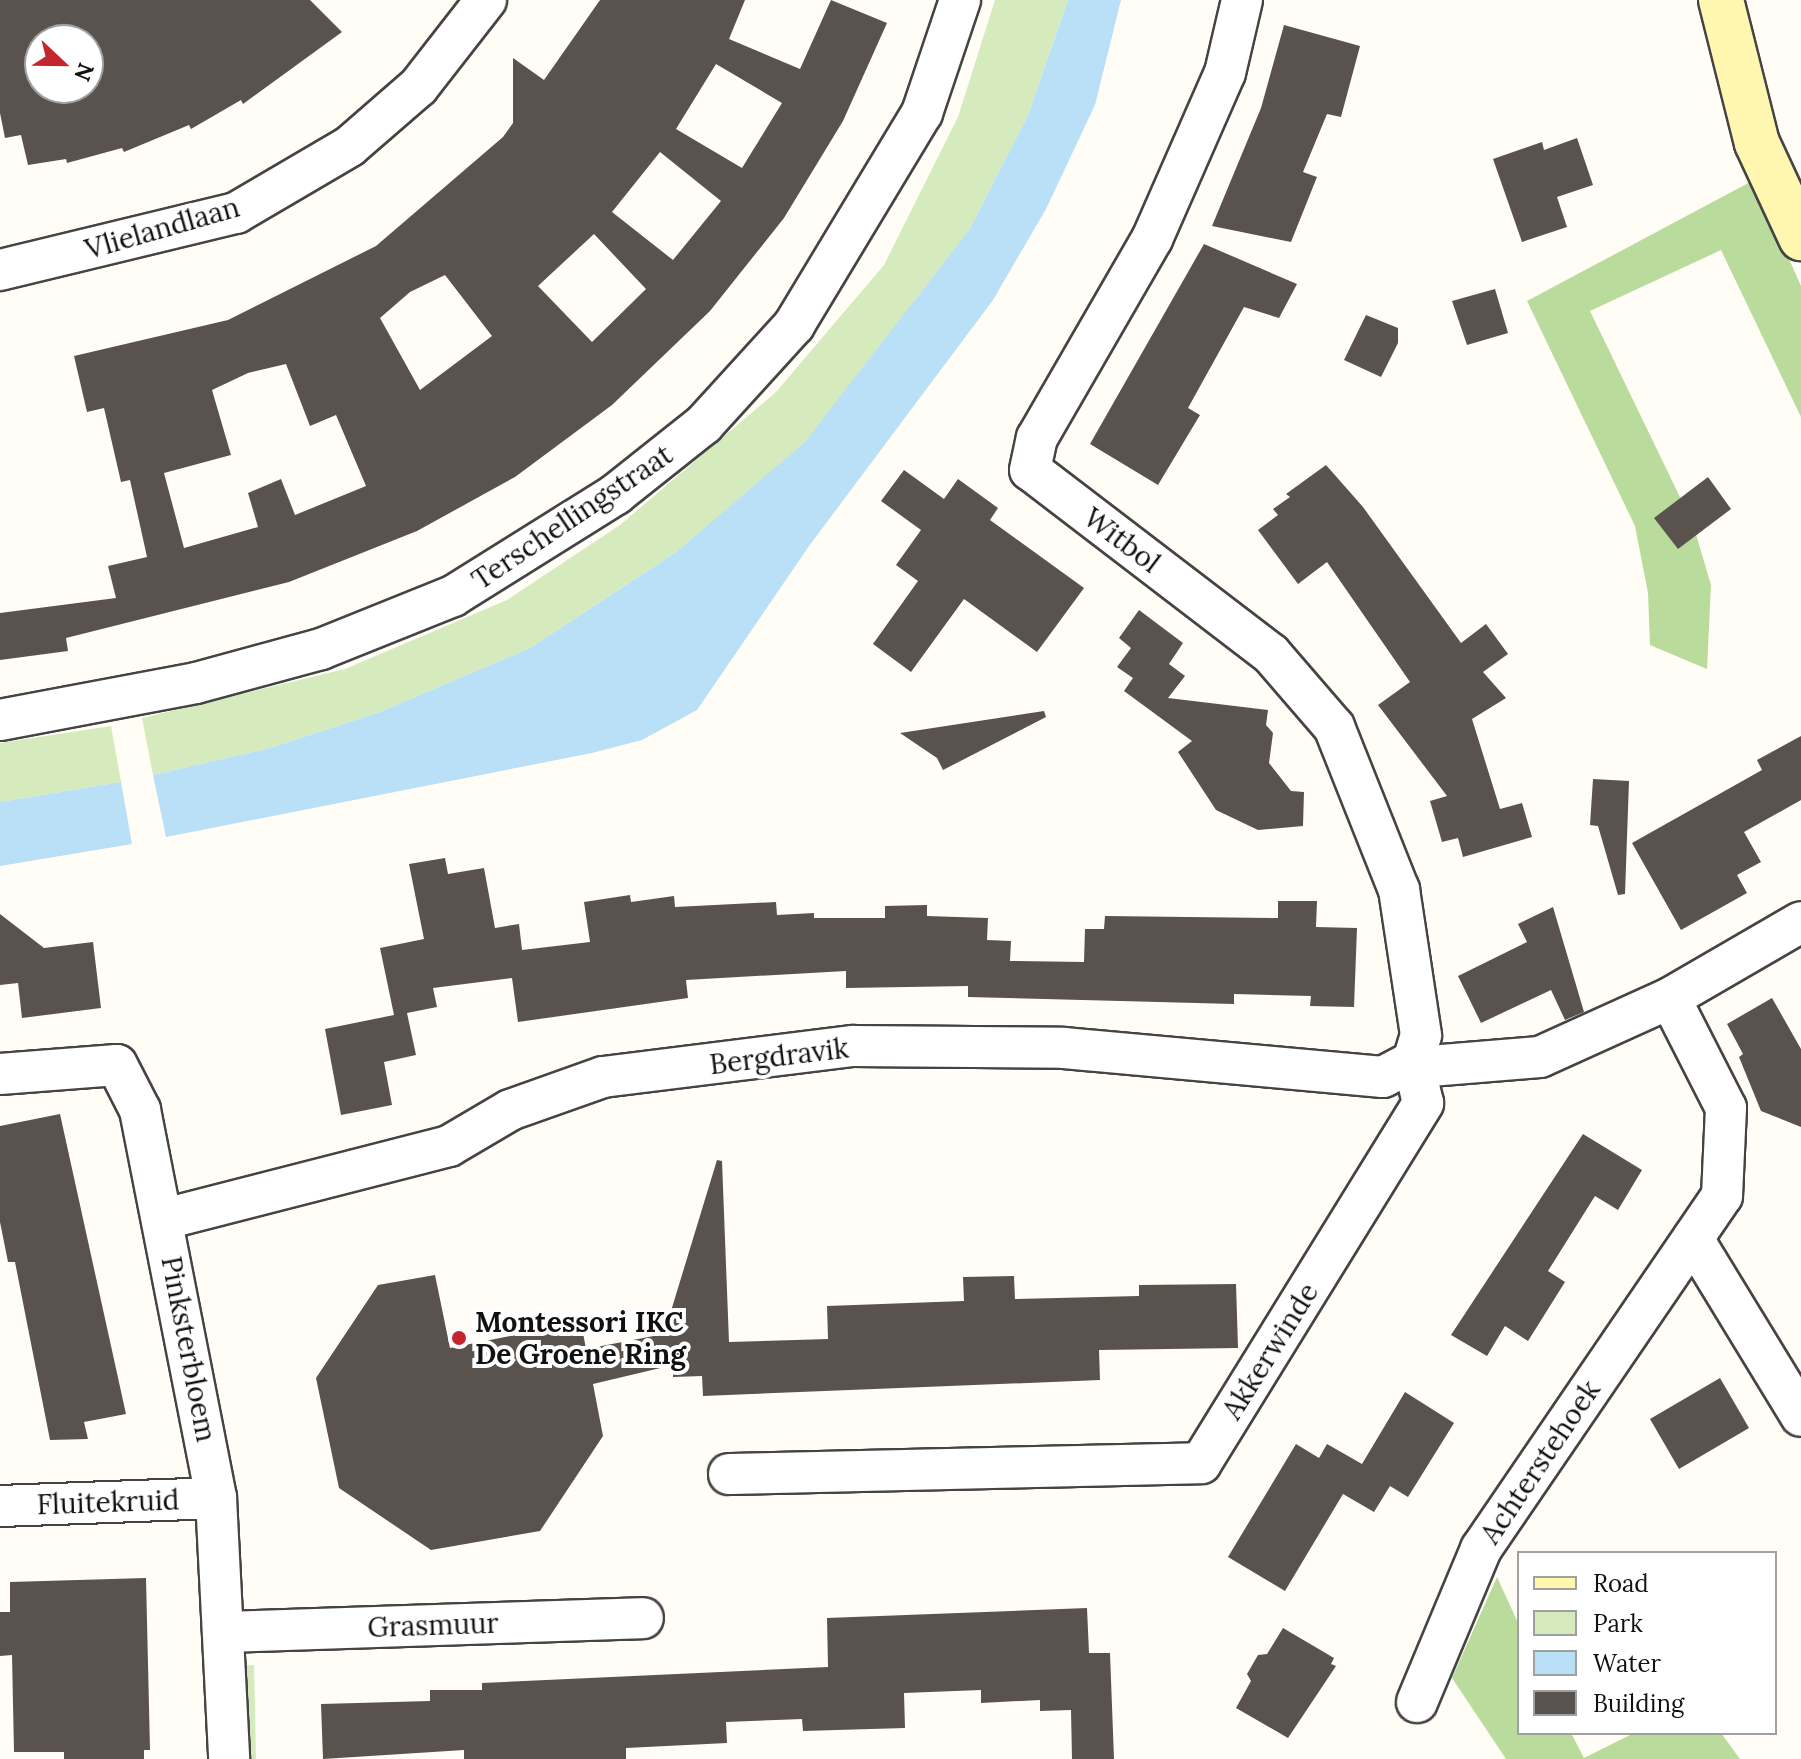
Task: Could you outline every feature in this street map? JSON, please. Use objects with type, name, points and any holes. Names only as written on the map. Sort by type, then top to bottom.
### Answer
[{"type":"street","name":"Vlielandlaan","points":[[0,270],[236,213],[350,146],[419,86],[486,0]]},
{"type":"street","name":"Terschellingstraat","points":[[0,720],[196,683],[321,649],[453,596],[616,494],[704,424],[794,325],[922,113],[960,0]]},
{"type":"street","name":"Witbol","points":[[1242,0],[1225,73],[1152,239],[1037,438],[1030,470],[1271,654],[1334,727],[1399,890],[1421,1035],[1413,1061]]},
{"type":"street","points":[[1721,0],[1757,143],[1801,238]]},
{"type":"street","points":[[1413,1061],[1430,1066],[1540,1057],[1670,998],[1801,922]]},
{"type":"street","name":"Achterstehoek","points":[[1417,1702],[1481,1549],[1722,1196],[1726,1108],[1670,998]]},
{"type":"street","name":"Bergdravik","points":[[165,1219],[449,1146],[510,1110],[603,1077],[853,1046],[1064,1048],[1383,1077],[1413,1061]]},
{"type":"street","name":"Akkerwinde","points":[[729,1474],[1201,1463],[1423,1103],[1413,1061]]},
{"type":"street","name":"Pinksterbloem","points":[[0,1074],[117,1065],[140,1110],[165,1219],[216,1498],[229,1759]]},
{"type":"street","points":[[1693,1239],[1801,1416]]},
{"type":"street","name":"Fluitekruid","points":[[0,1506],[216,1498]]},
{"type":"street","name":"Grasmuur","points":[[223,1632],[643,1618]]},
{"type":"green space","points":[[995,0],[1068,0],[1028,115],[969,230],[805,443],[675,553],[530,648],[380,712],[270,748],[153,775],[142,718],[345,669],[507,600],[620,525],[776,392],[884,265],[958,117]]},
{"type":"green space","points":[[1754,180],[1801,286],[1801,417],[1721,250],[1590,311],[1693,524],[1711,585],[1707,669],[1650,645],[1648,593],[1635,526],[1527,301]]},
{"type":"green space","points":[[111,726],[121,782],[0,802],[0,743]]},
{"type":"green space","points":[[1497,1577],[1517,1621],[1517,1735],[1572,1735],[1584,1758],[1630,1735],[1722,1735],[1740,1759],[1506,1759],[1452,1678]]},
{"type":"green space","points":[[254,1665],[256,1759],[244,1759],[241,1666]]},
{"type":"water","points":[[1068,0],[1121,0],[1095,105],[1046,209],[993,300],[809,546],[697,710],[642,740],[592,753],[166,837],[153,775],[270,748],[380,712],[530,648],[675,553],[804,443],[969,230],[1028,115]]},
{"type":"water","points":[[121,782],[132,844],[0,866],[0,802]]},
{"type":"building","points":[[0,0],[310,0],[342,32],[243,104],[241,100],[191,129],[189,125],[124,152],[122,148],[67,163],[66,159],[28,165],[21,135],[5,138],[0,113]]},
{"type":"building","points":[[600,0],[745,0],[729,39],[800,69],[831,0],[887,23],[843,121],[784,218],[710,311],[612,405],[515,477],[417,531],[289,582],[66,638],[68,651],[0,660],[0,613],[116,598],[108,566],[147,557],[130,480],[121,482],[104,408],[87,412],[74,356],[228,320],[376,246],[503,137],[513,123],[513,58],[544,80]],"holes":[[[716,64],[782,103],[742,168],[676,129]],[[660,152],[721,201],[673,260],[612,212]],[[594,234],[646,289],[592,342],[538,286]],[[445,275],[492,336],[420,390],[380,318],[410,292]],[[286,364],[310,426],[336,415],[366,486],[295,515],[281,479],[248,493],[258,527],[184,548],[164,473],[231,455],[212,390],[248,373]]]},
{"type":"building","points":[[1284,25],[1360,46],[1341,117],[1327,114],[1303,172],[1317,177],[1291,242],[1212,226],[1261,108]]},
{"type":"building","points":[[1577,138],[1593,185],[1557,197],[1567,227],[1522,242],[1493,159],[1542,142],[1544,150]]},
{"type":"building","points":[[1204,244],[1297,284],[1279,318],[1244,307],[1188,408],[1200,415],[1158,485],[1090,444]]},
{"type":"building","points":[[1495,289],[1508,333],[1467,345],[1452,301]]},
{"type":"building","points":[[1366,315],[1398,328],[1398,343],[1381,377],[1344,360]]},
{"type":"building","points":[[1326,465],[1363,507],[1461,643],[1486,624],[1508,654],[1483,672],[1506,698],[1472,719],[1500,809],[1522,803],[1532,837],[1463,857],[1458,838],[1442,842],[1430,801],[1447,796],[1378,705],[1410,682],[1327,562],[1298,584],[1258,530],[1278,515],[1273,509],[1290,497],[1286,494]]},
{"type":"building","points":[[904,470],[944,499],[958,479],[998,508],[990,520],[1084,588],[1037,652],[964,599],[911,672],[873,644],[918,581],[896,565],[921,530],[881,501]]},
{"type":"building","points":[[1708,477],[1731,509],[1678,549],[1654,518]]},
{"type":"building","points":[[1139,610],[1183,643],[1169,664],[1185,676],[1168,698],[1268,710],[1266,725],[1273,733],[1269,763],[1291,791],[1304,792],[1303,826],[1258,830],[1216,810],[1178,752],[1192,741],[1124,691],[1133,678],[1117,667],[1131,648],[1119,638]]},
{"type":"building","points":[[1044,711],[1046,717],[943,770],[937,758],[900,733]]},
{"type":"building","points":[[1801,736],[1801,800],[1744,832],[1761,862],[1737,875],[1747,893],[1681,930],[1632,843],[1762,770],[1757,760]]},
{"type":"building","points":[[1593,779],[1629,781],[1625,894],[1618,895],[1598,826],[1590,825]]},
{"type":"building","points":[[445,858],[448,874],[484,868],[495,928],[519,924],[522,950],[590,942],[584,902],[630,895],[631,902],[674,896],[675,907],[776,902],[777,915],[814,913],[814,918],[885,918],[885,906],[927,905],[927,916],[988,918],[987,940],[1011,941],[1010,961],[1084,962],[1085,929],[1104,929],[1105,916],[1278,918],[1278,901],[1317,901],[1316,927],[1357,928],[1354,1007],[1310,1006],[1311,996],[1234,994],[1234,1004],[968,997],[968,986],[846,988],[846,971],[686,980],[688,998],[518,1022],[512,978],[433,988],[437,1007],[407,1013],[416,1055],[384,1062],[392,1105],[341,1115],[325,1029],[394,1015],[380,948],[424,939],[409,864]]},
{"type":"building","points":[[1553,907],[1584,1012],[1565,1020],[1551,990],[1481,1023],[1458,976],[1527,942],[1518,924]]},
{"type":"building","points":[[0,914],[44,948],[93,942],[101,1008],[22,1018],[18,983],[0,985]]},
{"type":"building","points":[[1772,998],[1801,1049],[1801,1127],[1761,1111],[1739,1057],[1743,1054],[1727,1024]]},
{"type":"building","points":[[60,1114],[126,1414],[84,1422],[88,1439],[50,1440],[15,1262],[8,1262],[0,1222],[0,1126]]},
{"type":"building","points":[[1583,1134],[1642,1170],[1618,1210],[1595,1196],[1548,1271],[1565,1282],[1528,1341],[1505,1326],[1487,1356],[1451,1335]]},
{"type":"building","points":[[717,1160],[722,1161],[729,1342],[828,1339],[827,1306],[964,1301],[963,1277],[1014,1276],[1015,1299],[1139,1296],[1139,1285],[1236,1284],[1238,1348],[1099,1350],[1100,1380],[703,1396],[702,1376],[673,1377],[673,1365],[593,1384],[603,1436],[540,1531],[431,1550],[339,1488],[316,1378],[378,1285],[435,1275],[450,1348],[581,1322],[586,1349],[664,1334]]},
{"type":"building","points":[[1720,1378],[1749,1428],[1679,1469],[1650,1419]]},
{"type":"building","points":[[1405,1392],[1454,1423],[1408,1497],[1390,1486],[1374,1512],[1343,1494],[1285,1591],[1228,1557],[1296,1444],[1319,1458],[1327,1444],[1362,1464]]},
{"type":"building","points":[[146,1578],[150,1750],[144,1750],[144,1759],[64,1759],[64,1752],[14,1752],[12,1655],[0,1656],[0,1612],[10,1612],[10,1582]]},
{"type":"building","points":[[1087,1608],[1089,1653],[1110,1653],[1114,1759],[1072,1759],[1071,1710],[1040,1711],[1040,1700],[981,1703],[981,1690],[904,1693],[905,1728],[803,1731],[802,1719],[726,1722],[727,1743],[626,1748],[626,1759],[464,1759],[464,1750],[323,1759],[321,1704],[430,1701],[430,1690],[482,1690],[482,1683],[828,1667],[827,1618]]},
{"type":"building","points":[[1283,1628],[1334,1658],[1331,1664],[1336,1666],[1288,1738],[1236,1708],[1251,1681],[1247,1674],[1258,1655],[1267,1654]]},
{"type":"place","name":"Montessori IKC De Groene Ring","points":[[459,1338]]}]
